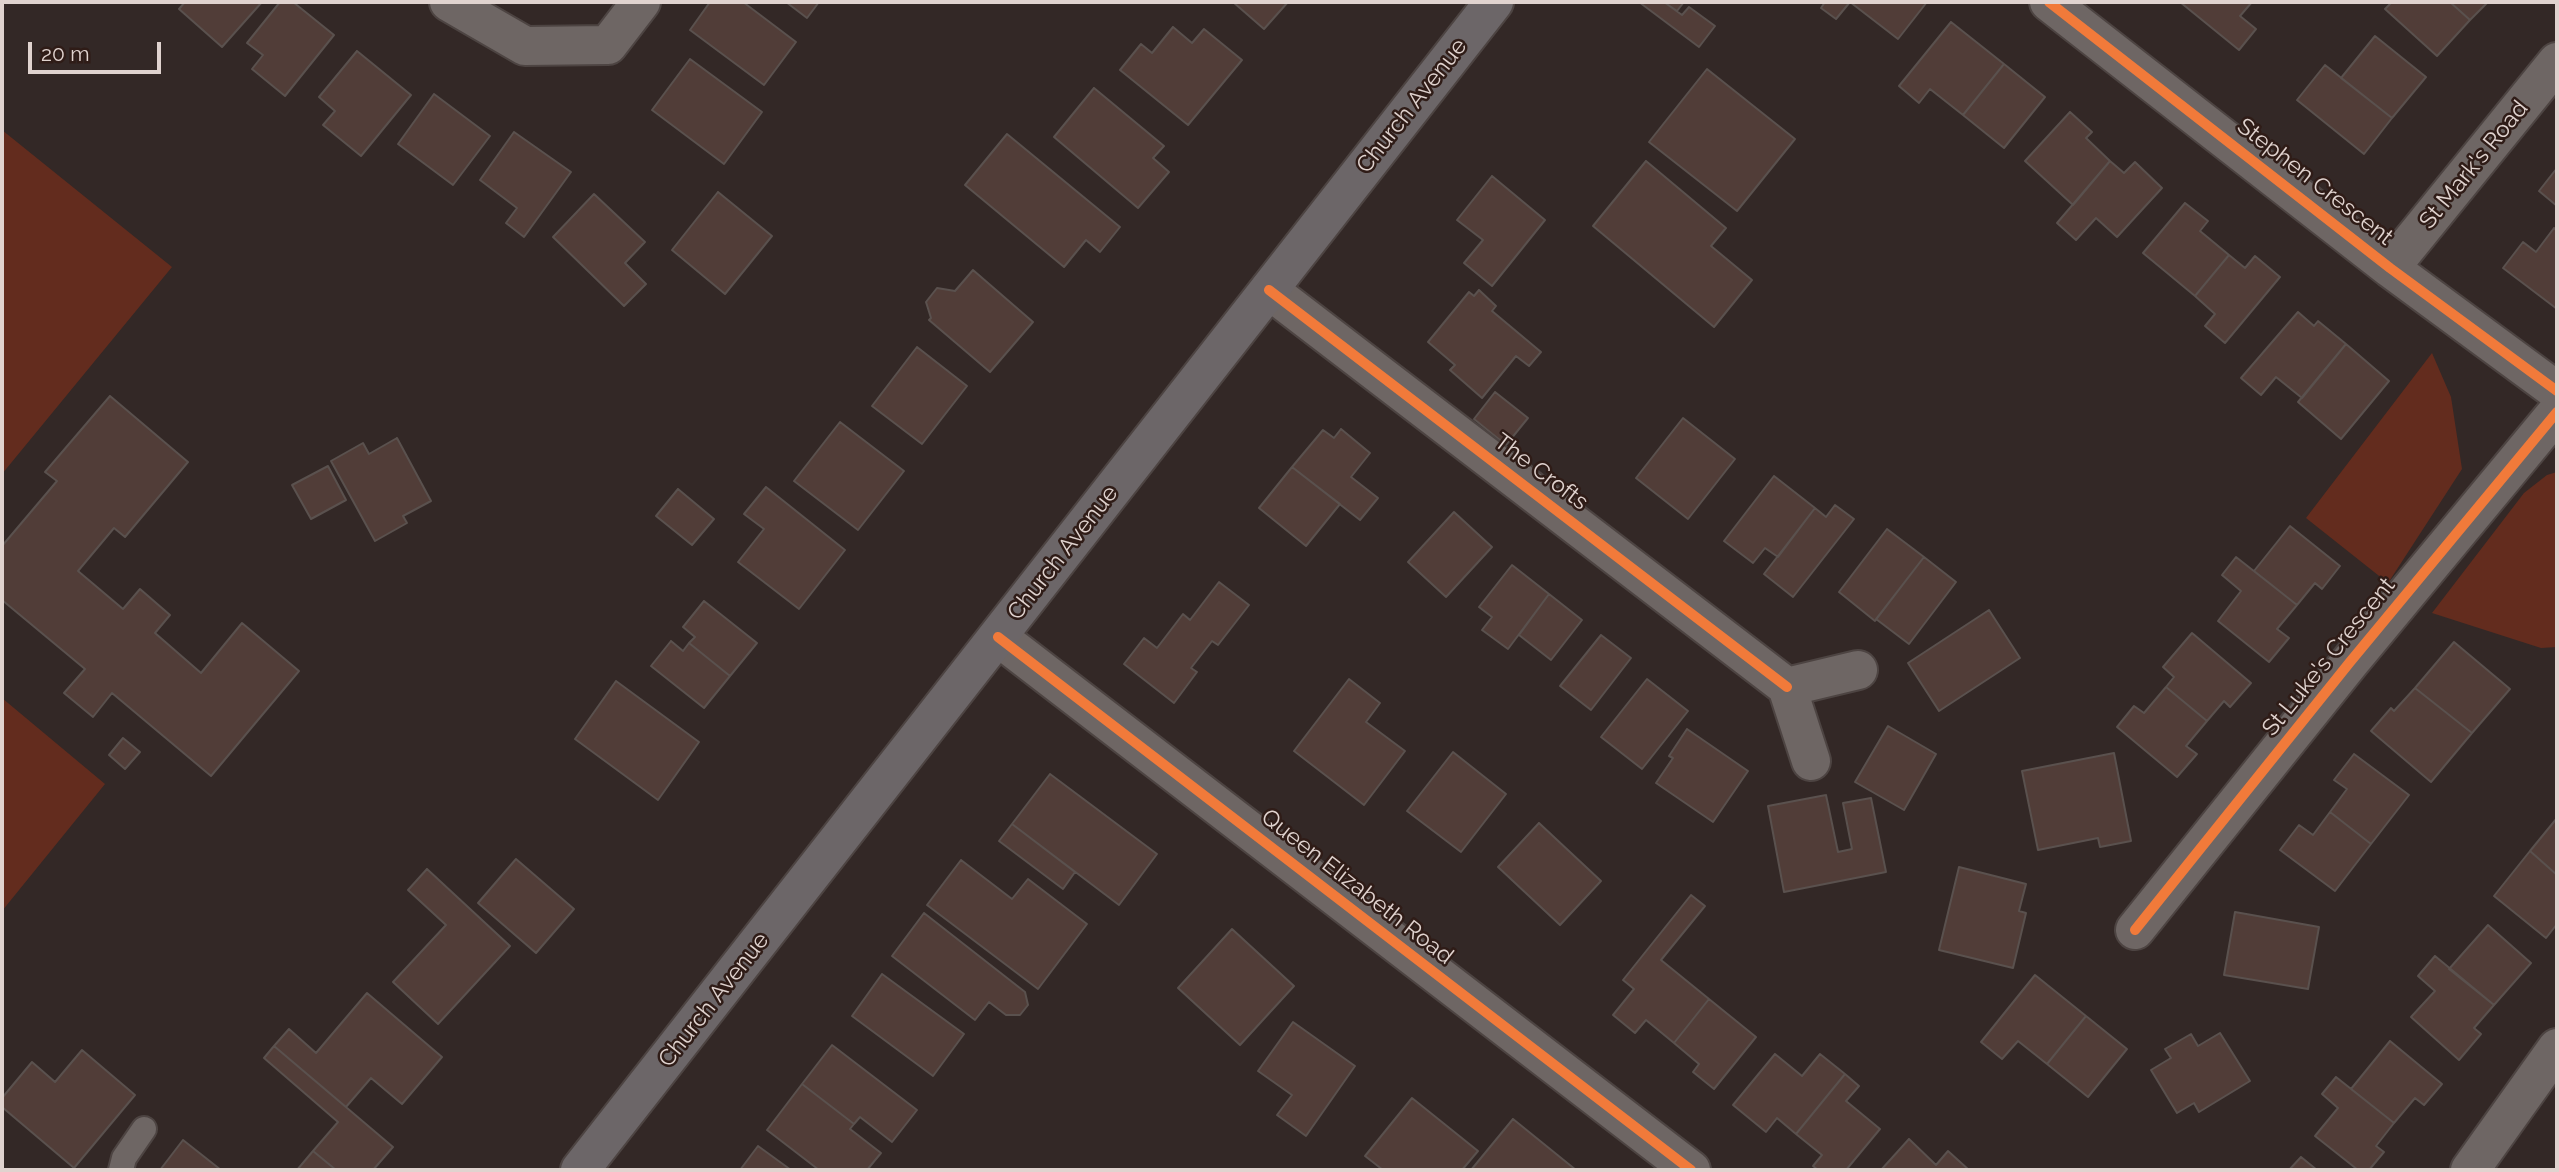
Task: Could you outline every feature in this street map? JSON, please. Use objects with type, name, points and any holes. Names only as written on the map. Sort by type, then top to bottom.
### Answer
[{"type":"main road","name":"Church Avenue","points":[[580,1170],[1494,2]]},
{"type":"street","points":[[449,2],[525,46],[608,45],[640,2]]},
{"type":"street","name":"Stephen Crescent","points":[[2058,4],[2390,268],[2557,391]]},
{"type":"street","name":"St Mark's Road","points":[[2390,268],[2557,62]]},
{"type":"street","name":"The Crofts","points":[[1269,290],[1787,687]]},
{"type":"street","name":"St Luke's Crescent","points":[[2135,930],[2350,662],[2557,412]]},
{"type":"street","name":"Queen Elizabeth Road","points":[[998,637],[1691,1170]]},
{"type":"street","points":[[1811,761],[1787,687],[1858,670]]},
{"type":"street","points":[[2470,1170],[2557,1048]]},
{"type":"lane","points":[[121,1170],[124,1158],[144,1129]]},
{"type":"shaded area","points":[[2,130],[172,267],[2,474]]},
{"type":"shaded area","points":[[2432,353],[2451,397],[2462,469],[2388,583],[2306,518]]},
{"type":"shaded area","points":[[2557,472],[2557,647],[2541,648],[2432,613],[2524,493],[2547,475]]},
{"type":"shaded area","points":[[2,698],[105,784],[2,911]]},
{"type":"building","points":[[185,2],[262,2],[222,47],[179,9]]},
{"type":"building","points":[[280,2],[293,2],[334,35],[285,96],[252,69],[263,55],[247,43]]},
{"type":"building","points":[[710,2],[743,2],[796,42],[764,85],[690,30]]},
{"type":"building","points":[[786,2],[819,2],[807,18]]},
{"type":"building","points":[[1233,2],[1288,2],[1264,29]]},
{"type":"building","points":[[1639,2],[1664,2],[1682,15],[1689,7],[1715,26],[1699,47]]},
{"type":"building","points":[[1664,2],[1684,2],[1677,11]]},
{"type":"building","points":[[1825,2],[1850,2],[1836,19],[1821,8]]},
{"type":"building","points":[[1850,2],[1927,2],[1898,39]]},
{"type":"building","points":[[2180,2],[2252,2],[2240,16],[2256,29],[2239,50]]},
{"type":"building","points":[[2392,2],[2450,2],[2470,20],[2437,56],[2385,9]]},
{"type":"building","points":[[2450,2],[2488,2],[2470,20]]},
{"type":"building","points":[[1951,22],[2004,64],[1963,115],[1930,89],[1919,103],[1899,86]]},
{"type":"building","points":[[1173,27],[1192,43],[1204,29],[1242,60],[1188,125],[1120,70],[1141,44],[1152,53]]},
{"type":"building","points":[[2375,36],[2426,77],[2392,118],[2341,78]]},
{"type":"building","points":[[357,51],[411,95],[361,156],[323,125],[335,111],[319,97]]},
{"type":"building","points":[[690,59],[762,112],[724,164],[652,110]]},
{"type":"building","points":[[2004,64],[2045,97],[2004,148],[1963,115]]},
{"type":"building","points":[[2325,65],[2392,118],[2364,154],[2297,100]]},
{"type":"building","points":[[1707,69],[1795,139],[1737,211],[1649,142]]},
{"type":"building","points":[[1094,88],[1164,146],[1153,158],[1169,172],[1138,208],[1054,137]]},
{"type":"building","points":[[434,94],[490,136],[453,185],[398,144]]},
{"type":"building","points":[[2070,112],[2092,132],[2086,138],[2110,161],[2073,205],[2025,161]]},
{"type":"building","points":[[514,132],[571,172],[524,237],[506,223],[517,208],[480,180]]},
{"type":"building","points":[[1007,134],[1120,227],[1100,252],[1086,240],[1064,267],[965,185]]},
{"type":"building","points":[[1646,161],[1726,228],[1711,246],[1752,280],[1714,327],[1593,226]]},
{"type":"building","points":[[2110,161],[2124,173],[2135,162],[2162,188],[2117,237],[2096,218],[2076,240],[2057,223]]},
{"type":"building","points":[[2557,168],[2557,206],[2539,191]]},
{"type":"building","points":[[1492,176],[1545,220],[1492,286],[1464,263],[1483,240],[1457,220]]},
{"type":"building","points":[[718,192],[772,236],[725,294],[672,250]]},
{"type":"building","points":[[594,194],[645,242],[625,263],[646,284],[624,306],[553,237]]},
{"type":"building","points":[[2185,203],[2208,221],[2200,231],[2229,255],[2195,296],[2143,253]]},
{"type":"building","points":[[2554,228],[2557,231],[2557,309],[2503,268],[2523,242],[2536,252]]},
{"type":"building","points":[[2229,255],[2245,268],[2255,256],[2280,277],[2225,343],[2205,326],[2215,314],[2195,296]]},
{"type":"building","points":[[973,270],[1033,322],[990,372],[929,320],[931,318],[926,302],[937,288],[955,291]]},
{"type":"building","points":[[1479,290],[1496,306],[1492,311],[1541,352],[1529,366],[1516,356],[1482,398],[1450,370],[1455,365],[1428,342],[1469,292],[1474,296]]},
{"type":"building","points":[[2298,312],[2314,326],[2318,321],[2346,344],[2302,398],[2276,377],[2261,395],[2241,378]]},
{"type":"building","points":[[2346,344],[2389,381],[2341,439],[2298,402]]},
{"type":"building","points":[[917,347],[967,386],[922,444],[872,406]]},
{"type":"building","points":[[1495,392],[1528,418],[1506,445],[1474,419]]},
{"type":"building","points":[[110,396],[188,462],[125,537],[114,528],[78,571],[123,609],[140,589],[170,615],[155,633],[201,673],[242,623],[299,671],[211,776],[112,693],[93,717],[64,693],[85,669],[2,600],[2,546],[57,481],[45,472]]},
{"type":"building","points":[[1683,418],[1735,459],[1688,519],[1636,478]]},
{"type":"building","points":[[840,422],[904,471],[858,530],[794,481]]},
{"type":"building","points":[[1341,429],[1370,453],[1351,477],[1378,498],[1360,520],[1292,467],[1323,430],[1334,438]]},
{"type":"building","points":[[397,438],[431,501],[403,516],[407,523],[375,541],[331,461],[363,443],[369,454]]},
{"type":"building","points":[[328,466],[346,500],[311,519],[292,485]]},
{"type":"building","points":[[1292,467],[1340,504],[1306,546],[1259,508]]},
{"type":"building","points":[[1774,476],[1815,508],[1778,557],[1765,548],[1753,563],[1724,541]]},
{"type":"building","points":[[766,487],[845,550],[799,609],[738,562],[764,529],[744,514]]},
{"type":"building","points":[[678,489],[714,519],[692,545],[656,516]]},
{"type":"building","points":[[1835,505],[1854,519],[1793,597],[1764,574],[1815,508],[1826,517]]},
{"type":"building","points":[[1454,512],[1492,547],[1446,597],[1408,562]]},
{"type":"building","points":[[2290,526],[2340,566],[2322,589],[2315,583],[2297,605],[2254,571]]},
{"type":"building","points":[[1887,529],[1924,557],[1875,621],[1839,592]]},
{"type":"building","points":[[1924,557],[1956,582],[1909,644],[1876,619]]},
{"type":"building","points":[[2236,557],[2297,605],[2277,629],[2289,638],[2269,662],[2218,621],[2241,591],[2222,575]]},
{"type":"building","points":[[1512,565],[1549,594],[1508,649],[1482,630],[1492,617],[1479,607]]},
{"type":"building","points":[[1219,582],[1249,605],[1218,645],[1212,641],[1191,668],[1197,672],[1174,703],[1124,664],[1144,638],[1157,648],[1183,614],[1190,620]]},
{"type":"building","points":[[1549,594],[1582,620],[1551,660],[1519,635]]},
{"type":"building","points":[[704,601],[757,643],[730,676],[689,643],[695,637],[683,627]]},
{"type":"building","points":[[1989,610],[2020,658],[1939,711],[1908,663]]},
{"type":"building","points":[[2192,633],[2251,683],[2230,707],[2224,701],[2207,721],[2166,687],[2174,677],[2163,667]]},
{"type":"building","points":[[1601,635],[1631,658],[1591,710],[1560,686]]},
{"type":"building","points":[[671,641],[683,651],[689,643],[730,676],[704,708],[651,666]]},
{"type":"building","points":[[2454,642],[2510,689],[2472,733],[2415,688]]},
{"type":"building","points":[[1349,679],[1380,703],[1366,722],[1405,751],[1364,805],[1294,751]]},
{"type":"building","points":[[1647,679],[1688,711],[1642,769],[1601,737]]},
{"type":"building","points":[[616,681],[699,742],[658,800],[575,739]]},
{"type":"building","points":[[2166,687],[2207,721],[2186,746],[2197,754],[2177,777],[2117,727],[2134,706],[2144,713]]},
{"type":"building","points":[[2415,688],[2472,733],[2431,782],[2371,731],[2391,708],[2394,711]]},
{"type":"building","points":[[1888,726],[1936,754],[1904,810],[1855,782]]},
{"type":"building","points":[[1687,729],[1748,771],[1713,822],[1656,783],[1673,758],[1669,756]]},
{"type":"building","points":[[123,738],[140,752],[125,769],[109,755]]},
{"type":"building","points":[[1453,752],[1506,794],[1461,852],[1407,811]]},
{"type":"building","points":[[2114,753],[2131,841],[2100,847],[2098,838],[2038,850],[2022,771]]},
{"type":"building","points":[[2354,754],[2409,795],[2371,844],[2330,812],[2347,789],[2334,780]]},
{"type":"building","points":[[1050,774],[1157,854],[1119,905],[1012,824]]},
{"type":"building","points":[[1826,795],[1838,852],[1852,849],[1843,803],[1871,798],[1886,872],[1784,892],[1768,806]]},
{"type":"building","points":[[2330,812],[2371,844],[2335,891],[2280,850],[2299,825],[2313,835]]},
{"type":"building","points":[[2557,818],[2557,875],[2530,851]]},
{"type":"building","points":[[1539,823],[1601,881],[1560,925],[1498,867]]},
{"type":"building","points":[[1012,824],[1075,872],[1063,889],[999,841]]},
{"type":"building","points":[[2530,851],[2557,875],[2557,924],[2546,938],[2494,896]]},
{"type":"building","points":[[516,859],[574,909],[536,953],[478,903]]},
{"type":"building","points":[[961,860],[1012,899],[1028,879],[1087,924],[1038,989],[927,905]]},
{"type":"building","points":[[1959,867],[2026,884],[2019,911],[2026,913],[2013,968],[1939,950]]},
{"type":"building","points":[[427,869],[510,946],[438,1024],[393,982],[446,925],[408,890]]},
{"type":"building","points":[[1691,895],[1705,906],[1661,960],[1709,999],[1674,1043],[1646,1020],[1635,1033],[1613,1015],[1634,989],[1623,980]]},
{"type":"building","points":[[2235,912],[2319,927],[2308,989],[2224,975]]},
{"type":"building","points":[[924,913],[1025,992],[1028,1005],[1020,1015],[1006,1015],[989,1002],[975,1020],[892,956]]},
{"type":"building","points":[[2488,925],[2531,963],[2494,1005],[2449,969]]},
{"type":"building","points":[[1232,929],[1294,986],[1240,1045],[1178,988]]},
{"type":"building","points":[[2435,956],[2494,1005],[2474,1028],[2481,1034],[2459,1060],[2411,1017],[2435,991],[2418,976]]},
{"type":"building","points":[[882,974],[964,1034],[933,1076],[852,1016]]},
{"type":"building","points":[[2035,975],[2086,1016],[2047,1064],[2018,1041],[2002,1059],[1981,1042]]},
{"type":"building","points":[[367,993],[442,1057],[402,1104],[371,1078],[346,1107],[274,1046],[289,1029],[316,1053]]},
{"type":"building","points":[[1709,999],[1756,1037],[1714,1089],[1693,1072],[1699,1064],[1674,1043]]},
{"type":"building","points":[[2086,1016],[2127,1049],[2088,1097],[2047,1064]]},
{"type":"building","points":[[1293,1022],[1355,1066],[1306,1136],[1277,1115],[1292,1095],[1258,1071]]},
{"type":"building","points":[[2220,1033],[2250,1081],[2199,1112],[2194,1103],[2177,1113],[2151,1070],[2171,1058],[2165,1049],[2191,1034],[2198,1046]]},
{"type":"building","points":[[2390,1041],[2442,1084],[2424,1105],[2415,1098],[2394,1123],[2351,1089]]},
{"type":"building","points":[[832,1045],[917,1110],[892,1142],[860,1117],[854,1124],[802,1084]]},
{"type":"building","points":[[274,1046],[393,1147],[373,1170],[336,1170],[313,1151],[338,1122],[264,1058]]},
{"type":"building","points":[[82,1050],[135,1095],[74,1168],[2,1107],[2,1098],[32,1062],[55,1082]]},
{"type":"building","points":[[1775,1054],[1802,1076],[1820,1054],[1845,1074],[1796,1134],[1777,1118],[1766,1132],[1733,1105]]},
{"type":"building","points":[[1845,1074],[1859,1086],[1846,1101],[1880,1129],[1846,1170],[1818,1170],[1813,1166],[1822,1155],[1796,1134]]},
{"type":"building","points":[[2336,1077],[2394,1123],[2376,1146],[2384,1152],[2369,1170],[2358,1170],[2315,1136],[2338,1108],[2322,1094]]},
{"type":"building","points":[[802,1084],[854,1124],[850,1129],[881,1153],[867,1170],[819,1170],[767,1130]]},
{"type":"building","points":[[1412,1098],[1478,1151],[1462,1170],[1383,1170],[1365,1156]]},
{"type":"building","points":[[1513,1119],[1576,1170],[1471,1170]]},
{"type":"building","points":[[1909,1139],[1936,1165],[1948,1151],[1969,1170],[1881,1170]]},
{"type":"building","points":[[183,1140],[221,1170],[160,1170]]},
{"type":"building","points":[[758,1146],[791,1170],[740,1170]]},
{"type":"building","points":[[313,1151],[336,1170],[297,1170]]},
{"type":"building","points":[[2301,1157],[2317,1170],[2289,1170]]},
{"type":"cycle path","points":[[2049,2],[2390,268],[2557,391]]},
{"type":"cycle path","points":[[1269,290],[1787,687]]},
{"type":"cycle path","points":[[2135,930],[2350,662],[2557,412]]},
{"type":"cycle path","points":[[998,637],[1691,1170]]}]
